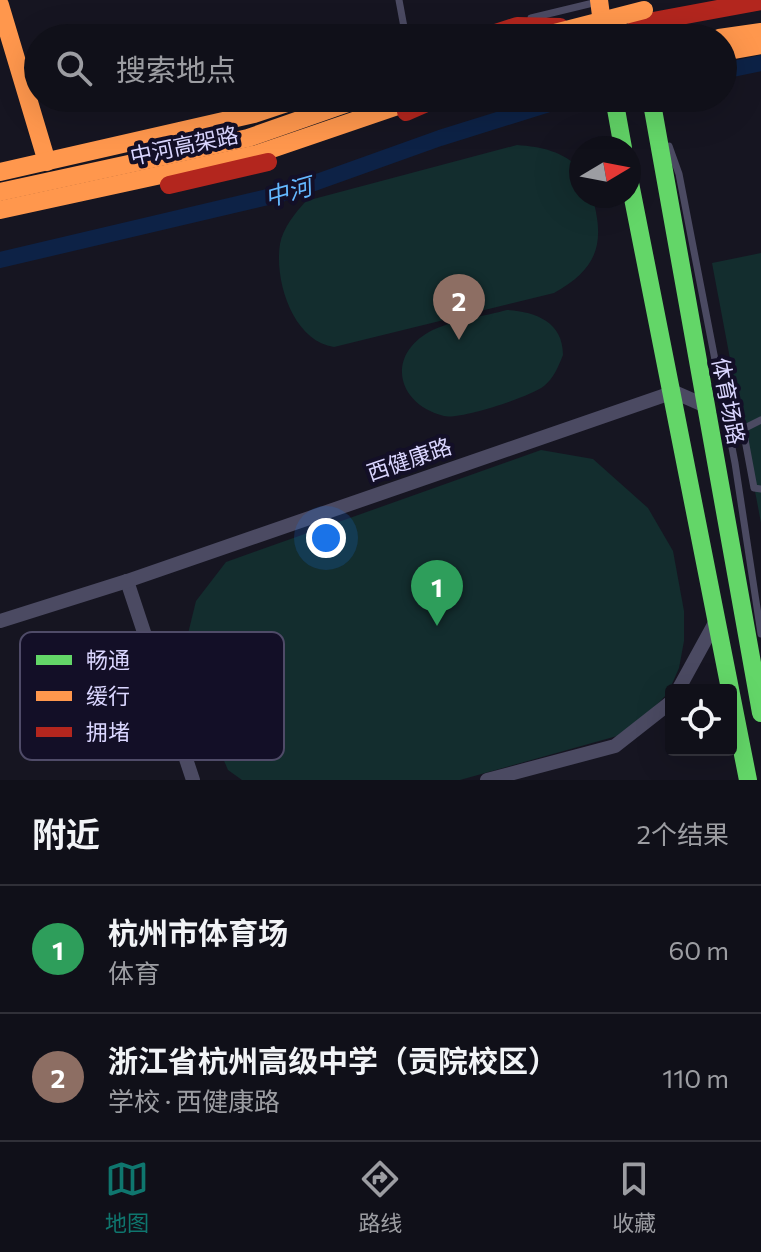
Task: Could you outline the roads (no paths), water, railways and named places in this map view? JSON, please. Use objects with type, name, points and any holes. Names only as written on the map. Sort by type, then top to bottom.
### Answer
[{"type":"main road","points":[[601,0],[602,24]]},
{"type":"main road","points":[[635,24],[684,0]]},
{"type":"main road","points":[[635,24],[700,0]]},
{"type":"main road","points":[[635,24],[761,1]]},
{"type":"main road","points":[[0,5],[24,85]]},
{"type":"main road","points":[[709,24],[761,11]]},
{"type":"main road","points":[[737,35],[761,32]]},
{"type":"main road","points":[[737,49],[761,45]]},
{"type":"main road","points":[[32,112],[47,162]]},
{"type":"main road","points":[[0,172],[260,112]]},
{"type":"main road","name":"中河高架路","points":[[0,192],[248,138],[322,112]]},
{"type":"main road","name":"中河高架路","points":[[0,210],[257,154],[391,112]]},
{"type":"main road","points":[[0,221],[234,172],[396,112]]},
{"type":"main road","points":[[617,112],[621,136]]},
{"type":"main road","name":"体育场路","points":[[653,112],[690,281],[706,406],[726,464],[738,590],[761,713]]},
{"type":"main road","points":[[635,208],[748,780]]},
{"type":"street","points":[[674,392],[706,406]]},
{"type":"street","name":"西健康路","points":[[0,621],[127,581],[674,392]]},
{"type":"street","points":[[127,581],[144,632]]},
{"type":"street","points":[[681,684],[717,619]]},
{"type":"street","points":[[487,780],[615,746],[665,707]]},
{"type":"street","points":[[186,760],[193,780]]},
{"type":"lane","points":[[399,0],[403,24]]},
{"type":"lane","points":[[521,24],[536,16],[601,0]]},
{"type":"lane","points":[[690,281],[761,634]]},
{"type":"lane","points":[[761,420],[743,429],[754,488],[761,489]]},
{"type":"lane","points":[[726,464],[749,461]]},
{"type":"lane","points":[[738,590],[761,651]]},
{"type":"waterway","name":"中河","points":[[737,68],[761,63]]},
{"type":"waterway","name":"中河","points":[[0,260],[289,192],[523,112]]},
{"type":"place","name":"浙江省杭州高级中学（贡院校区）","points":[[459,340]]},
{"type":"place","name":"杭州市体育场","points":[[437,626]]}]
